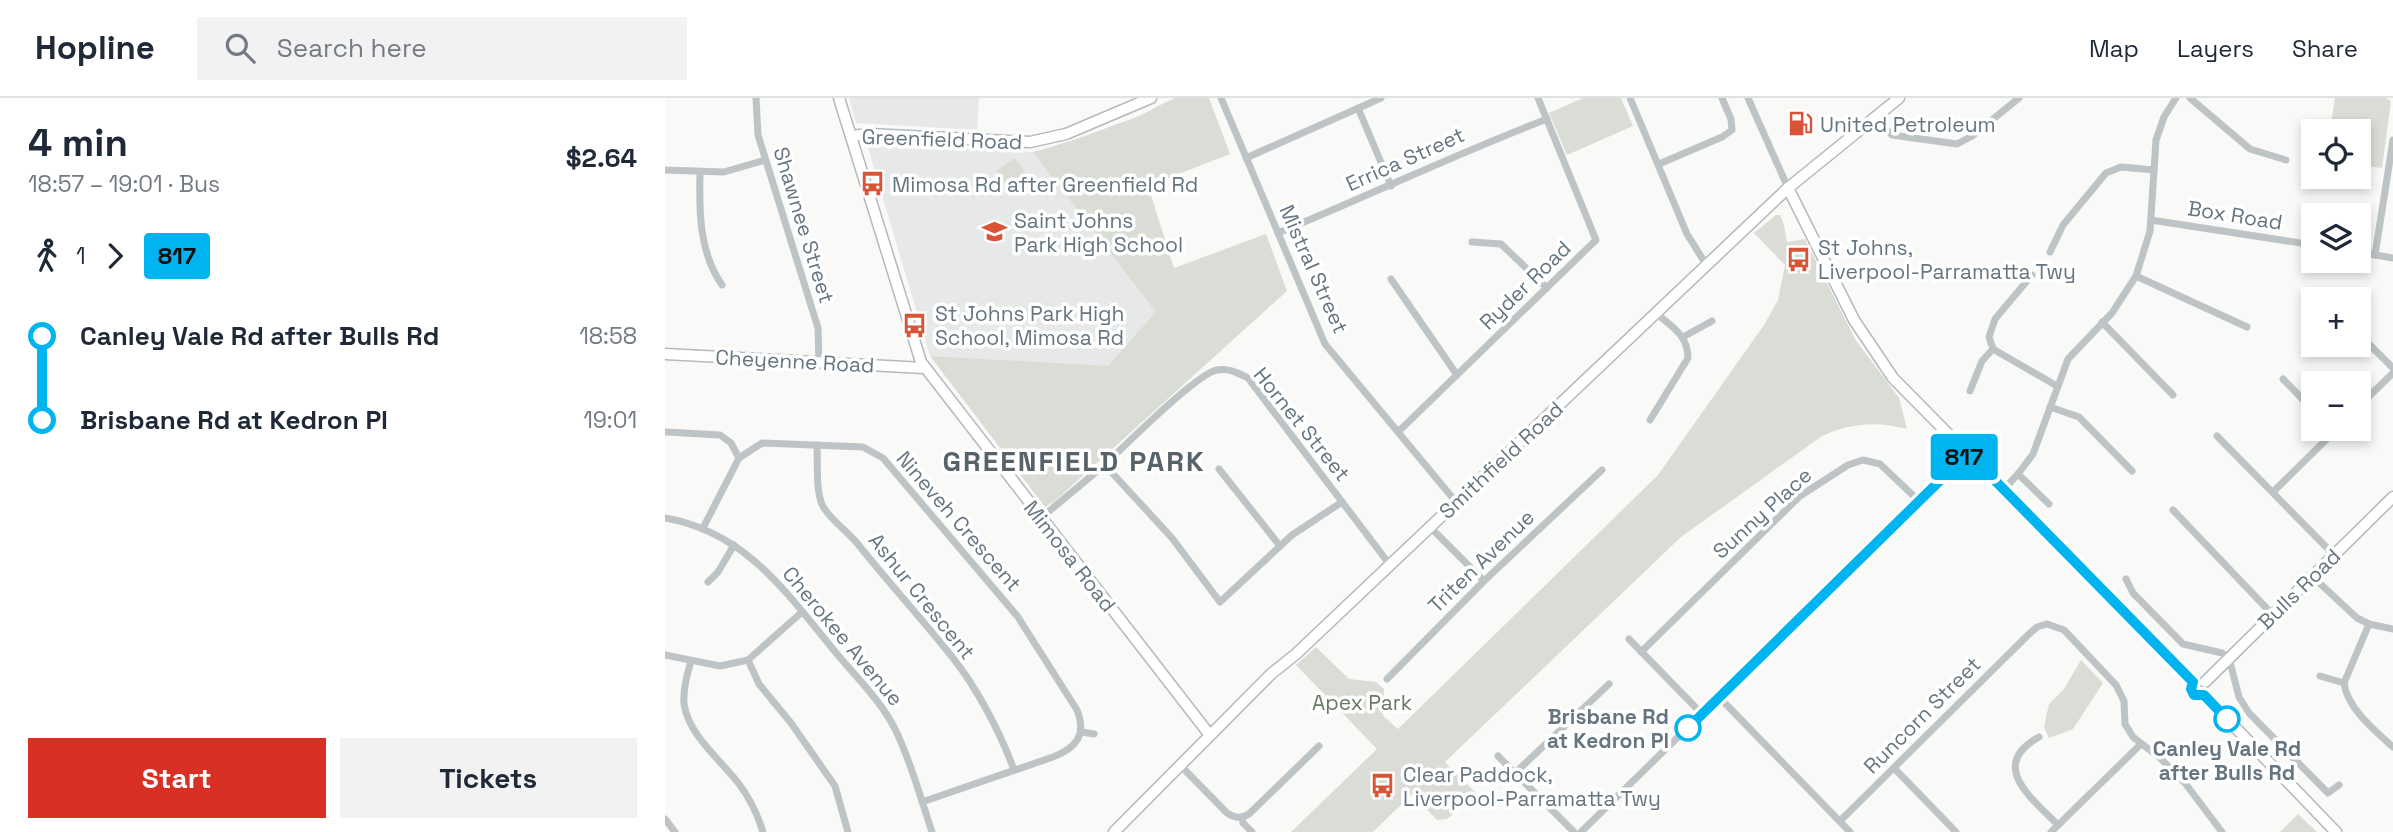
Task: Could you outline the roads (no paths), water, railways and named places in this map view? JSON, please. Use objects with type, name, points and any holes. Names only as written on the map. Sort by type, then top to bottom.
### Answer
[{"type":"main road","name":"Mimosa Road","points":[[839,98],[924,368],[1209,734]]},
{"type":"main road","name":"Greenfield Road","points":[[851,136],[869,134],[1030,142],[1066,134],[1151,98]]},
{"type":"main road","name":"Smithfield Road","points":[[1114,832],[1209,734],[1788,188],[1899,98]]},
{"type":"main road","points":[[1788,188],[1835,285],[1871,349],[1907,394],[2193,682]]},
{"type":"main road","name":"Cheyenne Road","points":[[665,354],[924,368]]},
{"type":"main road","name":"Bulls Road","points":[[2206,682],[2393,497]]},
{"type":"main road","points":[[2199,679],[2206,682],[2208,689],[2204,695],[2193,694],[2193,682],[2199,679]]},
{"type":"main road","points":[[2204,695],[2336,832]]},
{"type":"street","name":"Shawnee Street","points":[[756,98],[758,135],[818,328],[819,363]]},
{"type":"street","name":"Mistral Street","points":[[1221,98],[1325,344],[1456,502]]},
{"type":"street","points":[[1246,158],[1381,98]]},
{"type":"street","name":"Ryder Road","points":[[1398,432],[1596,240],[1538,98]]},
{"type":"street","points":[[1630,98],[1687,234],[1707,266]]},
{"type":"street","points":[[1659,164],[1722,137],[1732,130],[1731,119],[1722,98]]},
{"type":"street","points":[[1748,98],[1788,188]]},
{"type":"street","points":[[1874,118],[1892,135],[1957,144],[1972,136],[2019,98]]},
{"type":"street","points":[[2004,489],[2033,454],[2068,359],[2119,303],[2136,276],[2148,241],[2158,131],[2176,98]]},
{"type":"street","points":[[2190,98],[2246,146],[2286,160]]},
{"type":"street","points":[[1358,108],[1391,186]]},
{"type":"street","name":"Errica Street","points":[[1278,233],[1391,186],[1479,145],[1547,119]]},
{"type":"street","points":[[2375,255],[2390,175],[2393,140]]},
{"type":"street","points":[[665,170],[724,172],[765,160]]},
{"type":"street","points":[[2050,252],[2063,225],[2106,173],[2122,167],[2154,170]]},
{"type":"street","points":[[700,172],[701,231],[714,274],[722,285]]},
{"type":"street","name":"Box Road","points":[[2151,220],[2301,243]]},
{"type":"street","points":[[1472,242],[1501,244],[1547,288]]},
{"type":"street","points":[[2371,254],[2393,258]]},
{"type":"street","points":[[2032,275],[1995,319],[1989,337],[1993,349],[2057,386]]},
{"type":"street","points":[[2136,276],[2247,327]]},
{"type":"street","points":[[1391,279],[1457,375]]},
{"type":"street","points":[[1650,420],[1688,358],[1688,346],[1683,337],[1656,313]]},
{"type":"street","points":[[1683,337],[1711,321]]},
{"type":"street","points":[[2102,322],[2173,395]]},
{"type":"street","points":[[2371,347],[2393,370],[2371,393]]},
{"type":"street","points":[[1970,391],[1982,361],[1993,349]]},
{"type":"street","name":"Hornet Street","points":[[1041,518],[1206,375],[1216,370],[1233,370],[1248,378],[1390,565]]},
{"type":"street","points":[[2283,379],[2301,398]]},
{"type":"street","points":[[2050,407],[2079,417],[2132,471]]},
{"type":"street","points":[[666,432],[720,435],[731,443],[739,458],[703,528]]},
{"type":"street","points":[[2217,436],[2334,555]]},
{"type":"street","points":[[2273,492],[2323,441]]},
{"type":"street","name":"Nineveh Crescent","points":[[739,458],[762,443],[863,447],[883,458],[1019,617],[1077,710],[1082,732]]},
{"type":"street","name":"Ashur Crescent","points":[[817,445],[823,508],[856,542],[872,565],[955,660],[1007,751],[1014,770]]},
{"type":"street","points":[[1581,832],[1968,453]]},
{"type":"street","name":"Sunny Place","points":[[1641,652],[1800,496],[1848,465],[1863,460],[1880,464],[1919,501]]},
{"type":"street","points":[[1104,464],[1172,538],[1220,603],[1292,535],[1342,502]]},
{"type":"street","points":[[1219,469],[1280,546]]},
{"type":"street","name":"Triten Avenue","points":[[1387,679],[1483,581],[1602,470]]},
{"type":"street","points":[[2018,474],[2049,504]]},
{"type":"street","points":[[2173,510],[2273,615]]},
{"type":"street","name":"Cherokee Avenue","points":[[665,518],[703,528],[734,545],[763,567],[802,612],[884,710],[899,738],[932,832]]},
{"type":"street","points":[[1430,527],[1483,581]]},
{"type":"street","points":[[708,582],[718,572],[734,545]]},
{"type":"street","points":[[2312,576],[2357,618],[2369,624],[2393,629]]},
{"type":"street","points":[[2126,579],[2133,593],[2183,644],[2222,653],[2229,658],[2239,697],[2249,713],[2328,793],[2339,785]]},
{"type":"street","points":[[665,655],[720,666],[748,660],[802,612]]},
{"type":"street","name":"Runcorn Street","points":[[1840,821],[2029,634],[2037,627],[2047,624],[2064,630],[2116,685],[2124,701],[2125,724],[2141,744]]},
{"type":"street","points":[[2369,624],[2344,683],[2349,701],[2393,747]]},
{"type":"street","points":[[1629,639],[1702,714]]},
{"type":"street","points":[[748,660],[759,684],[835,786],[848,832]]},
{"type":"street","points":[[691,661],[684,703],[688,716],[699,737],[740,786],[763,832]]},
{"type":"street","points":[[2320,676],[2344,683]]},
{"type":"street","points":[[1515,773],[1609,684]]},
{"type":"street","points":[[1719,697],[1850,832]]},
{"type":"street","points":[[922,802],[1064,753],[1079,739],[1082,732],[1094,734]]},
{"type":"street","points":[[2039,737],[2029,743],[2018,757],[2016,775],[2022,787],[2058,825]]},
{"type":"street","points":[[2051,832],[2141,744],[2159,757],[2185,783],[2222,832]]},
{"type":"street","points":[[1180,765],[1227,813],[1233,817],[1242,817],[1249,814],[1319,746]]},
{"type":"street","points":[[1498,756],[1574,832]]},
{"type":"street","points":[[1894,768],[1956,832]]},
{"type":"street","points":[[1242,817],[1252,832]]},
{"type":"street","points":[[665,819],[675,832]]},
{"type":"place","name":"United Petroleum","points":[[1800,124]]},
{"type":"place","name":"Mimosa Rd after Greenfield Rd","points":[[872,184]]},
{"type":"place","name":"Saint Johns Park High School","points":[[994,232]]},
{"type":"place","name":"St Johns, Liverpool-Parramatta Twy","points":[[1798,259]]},
{"type":"place","name":"St Johns Park High School, Mimosa Rd","points":[[915,325]]},
{"type":"place","name":"Canley Vale Rd after Bulls Rd","points":[[2227,719]]},
{"type":"place","name":"Brisbane Rd at Kedron Pl","points":[[1688,728]]},
{"type":"place","name":"Clear Paddock, Liverpool-Parramatta Twy","points":[[1383,786]]},
{"type":"district","name":"GREENFIELD PARK","points":[[1074,461]]},
{"type":"park label","name":"Apex Park","points":[[1362,702]]}]
